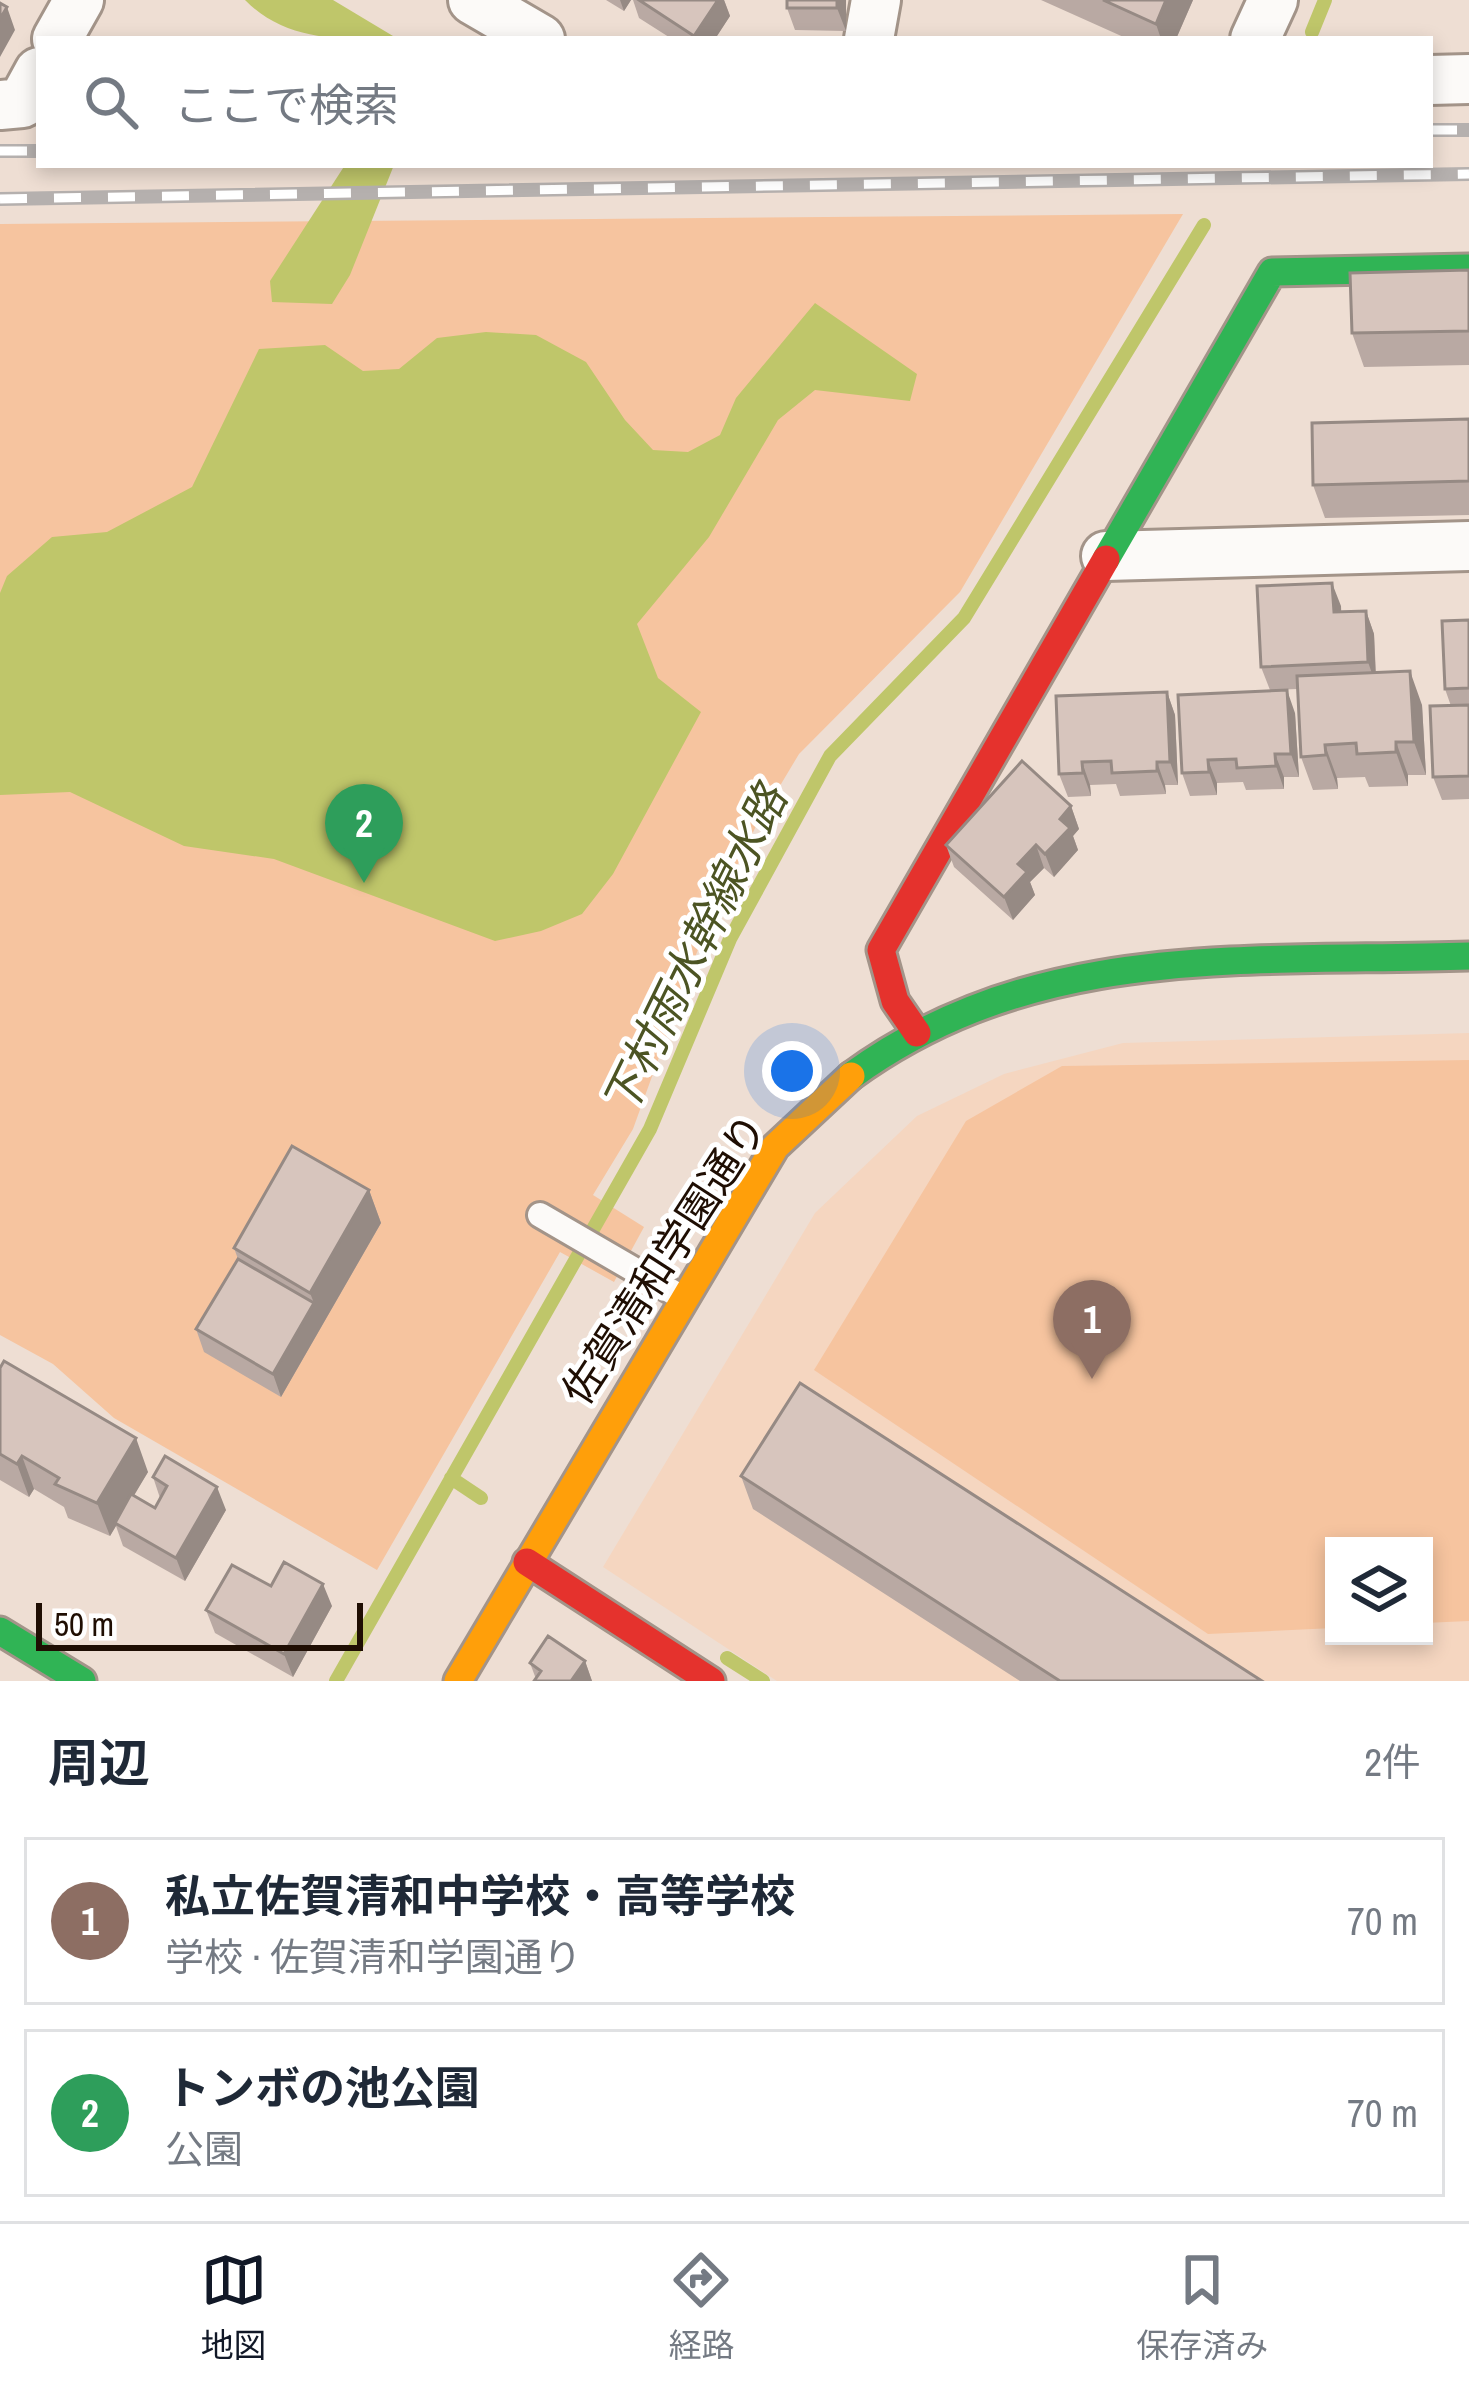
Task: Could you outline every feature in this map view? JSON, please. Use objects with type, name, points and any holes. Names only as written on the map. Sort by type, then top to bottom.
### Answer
[{"type":"street","points":[[59,36],[79,0]]},
{"type":"street","points":[[473,0],[535,36]]},
{"type":"street","points":[[869,36],[876,0]]},
{"type":"street","points":[[1257,36],[1274,0]]},
{"type":"street","points":[[0,105],[22,103],[36,77]]},
{"type":"street","points":[[1433,80],[1469,79]]},
{"type":"street","points":[[917,1033],[895,1001],[881,950],[1272,272],[1469,268]]},
{"type":"street","points":[[1106,556],[1469,546]]},
{"type":"street","name":"佐賀清和学園通り","points":[[458,1681],[681,1298],[775,1147],[853,1074],[917,1033],[1019,988],[1119,967],[1469,956]]},
{"type":"street","points":[[527,1562],[710,1681]]},
{"type":"street","points":[[0,1630],[82,1681]]},
{"type":"lane","points":[[540,1215],[681,1298]]},
{"type":"shaded area","points":[[245,0],[333,0],[393,36],[317,36],[261,14]]},
{"type":"shaded area","points":[[343,168],[393,168],[350,275],[332,304],[272,302],[270,281]]},
{"type":"shaded area","points":[[1183,214],[960,592],[799,754],[757,824],[701,941],[633,1129],[593,1195],[644,1227],[614,1282],[560,1252],[377,1570],[114,1418],[53,1364],[0,1335],[0,224]]},
{"type":"shaded area","points":[[815,303],[917,374],[910,401],[815,390],[778,420],[709,537],[637,624],[658,678],[701,712],[613,874],[582,914],[541,931],[495,941],[274,859],[184,846],[70,792],[0,795],[0,593],[7,576],[52,537],[107,532],[192,487],[259,349],[325,345],[363,371],[399,369],[437,338],[486,332],[536,335],[586,362],[625,420],[653,450],[688,452],[720,435],[736,398]]},
{"type":"shaded area","points":[[1469,1033],[1469,1681],[777,1681],[603,1567],[815,1213],[917,1116],[1004,1074],[1123,1043]]},
{"type":"shaded area","points":[[1469,1060],[1469,1621],[1433,1623],[1433,1537],[1325,1537],[1325,1628],[1208,1634],[814,1370],[966,1121],[1062,1066]]},
{"type":"building","points":[[639,0],[718,0],[694,36]]},
{"type":"building","points":[[787,0],[837,0],[837,8],[787,8]]},
{"type":"building","points":[[1103,0],[1166,0],[1156,24]]},
{"type":"building","points":[[1469,270],[1469,331],[1352,333],[1350,273]]},
{"type":"building","points":[[1469,419],[1469,481],[1313,485],[1312,423]]},
{"type":"building","points":[[1332,583],[1334,612],[1366,611],[1368,662],[1261,667],[1257,586]]},
{"type":"building","points":[[1469,620],[1469,688],[1445,689],[1442,621]]},
{"type":"building","points":[[1410,671],[1414,742],[1396,742],[1396,752],[1357,754],[1356,743],[1325,745],[1326,755],[1301,757],[1297,676]]},
{"type":"building","points":[[1287,690],[1291,754],[1275,754],[1276,766],[1237,768],[1236,759],[1208,760],[1209,772],[1182,773],[1178,695]]},
{"type":"building","points":[[1167,692],[1170,762],[1157,762],[1157,771],[1112,773],[1111,761],[1082,762],[1083,773],[1059,774],[1056,696]]},
{"type":"building","points":[[1469,705],[1469,776],[1433,777],[1430,706]]},
{"type":"building","points":[[1022,761],[1071,806],[1060,819],[1070,828],[1045,854],[1036,845],[1018,864],[1027,872],[1004,897],[946,845]]},
{"type":"building","points":[[292,1146],[369,1190],[310,1293],[234,1248]]},
{"type":"building","points":[[238,1259],[314,1303],[273,1374],[196,1329]]},
{"type":"building","points":[[4,1361],[136,1438],[97,1503],[55,1484],[59,1478],[22,1456],[17,1464],[0,1454],[0,1368]]},
{"type":"building","points":[[800,1383],[1262,1681],[1060,1681],[741,1476]]},
{"type":"building","points":[[165,1456],[217,1487],[176,1558],[115,1523],[131,1494],[155,1508],[167,1486],[153,1477]]},
{"type":"building","points":[[284,1562],[323,1584],[284,1654],[206,1610],[232,1565],[271,1586]]},
{"type":"building","points":[[548,1636],[585,1661],[571,1681],[534,1681],[541,1671],[530,1663]]},
{"type":"waterway","name":"下村雨水幹線水路","points":[[1312,32],[1325,0]]},
{"type":"waterway","name":"下村雨水幹線水路","points":[[336,1681],[650,1129],[730,939],[830,756],[964,618],[1204,225]]},
{"type":"waterway","points":[[451,1478],[481,1498]]},
{"type":"waterway","points":[[727,1658],[763,1681]]},
{"type":"railway","points":[[1433,130],[1469,130]]},
{"type":"railway","points":[[0,151],[36,151]]},
{"type":"railway","points":[[0,199],[1469,174]]},
{"type":"traffic: fast","points":[[1106,559],[1272,272],[1469,268]]},
{"type":"traffic: fast","points":[[851,1076],[922,1032],[996,1001],[1071,980],[1227,961],[1469,956]]},
{"type":"traffic: fast","points":[[0,1631],[82,1681]]},
{"type":"traffic: slow","points":[[458,1681],[775,1147],[851,1076]]},
{"type":"traffic: jam","points":[[917,1033],[895,1001],[881,950],[1106,559]]},
{"type":"traffic: jam","points":[[527,1562],[711,1681]]},
{"type":"place","name":"トンボの池公園","points":[[364,883]]},
{"type":"place","name":"私立佐賀清和中学校・高等学校","points":[[1092,1379]]}]
